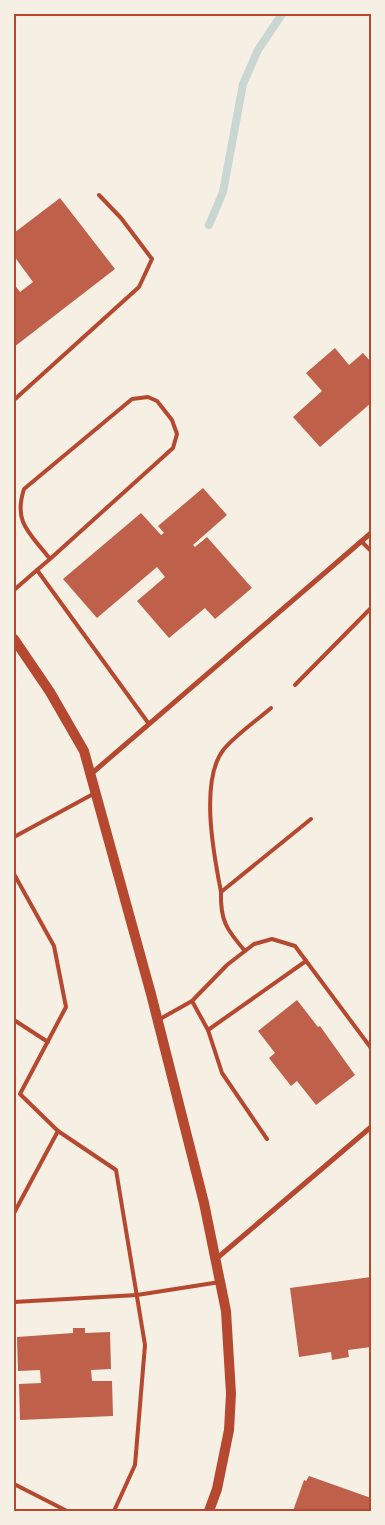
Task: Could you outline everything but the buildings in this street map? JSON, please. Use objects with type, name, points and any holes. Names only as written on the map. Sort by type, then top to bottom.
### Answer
[{"type":"main road","points":[[14,639],[50,692],[84,751],[158,1020],[204,1203],[227,1320],[231,1394],[229,1430],[217,1489],[209,1511]]},
{"type":"street","points":[[91,774],[371,532]]},
{"type":"street","points":[[215,1260],[371,1127]]},
{"type":"lane","points":[[14,400],[138,287],[152,259],[121,218],[99,195]]},
{"type":"lane","points":[[14,590],[50,560],[173,448],[177,434],[172,420],[157,401],[148,397],[132,399],[24,489],[19,505],[21,521],[50,560]]},
{"type":"lane","points":[[361,541],[371,552]]},
{"type":"lane","points":[[37,570],[149,724]]},
{"type":"lane","points":[[295,685],[371,608]]},
{"type":"lane","points":[[245,951],[226,928],[220,911],[221,892],[211,845],[214,766],[224,749],[271,708]]},
{"type":"lane","points":[[14,837],[96,792]]},
{"type":"lane","points":[[221,892],[311,819]]},
{"type":"lane","points":[[14,874],[54,946],[66,1007],[20,1094]]},
{"type":"lane","points":[[158,1020],[192,1001],[227,965],[254,944],[272,940],[295,946],[371,1048]]},
{"type":"lane","points":[[208,1030],[306,961]]},
{"type":"lane","points":[[192,1001],[208,1030],[222,1074],[267,1140]]},
{"type":"lane","points":[[14,1020],[48,1042]]},
{"type":"lane","points":[[14,1091],[20,1094],[58,1131],[116,1170],[145,1345],[136,1465],[114,1511]]},
{"type":"lane","points":[[14,1213],[58,1131]]},
{"type":"lane","points":[[14,1302],[137,1296],[220,1282]]},
{"type":"lane","points":[[14,1484],[68,1511]]},
{"type":"waterway","points":[[209,225],[223,192],[243,84],[258,50],[282,14]]}]
